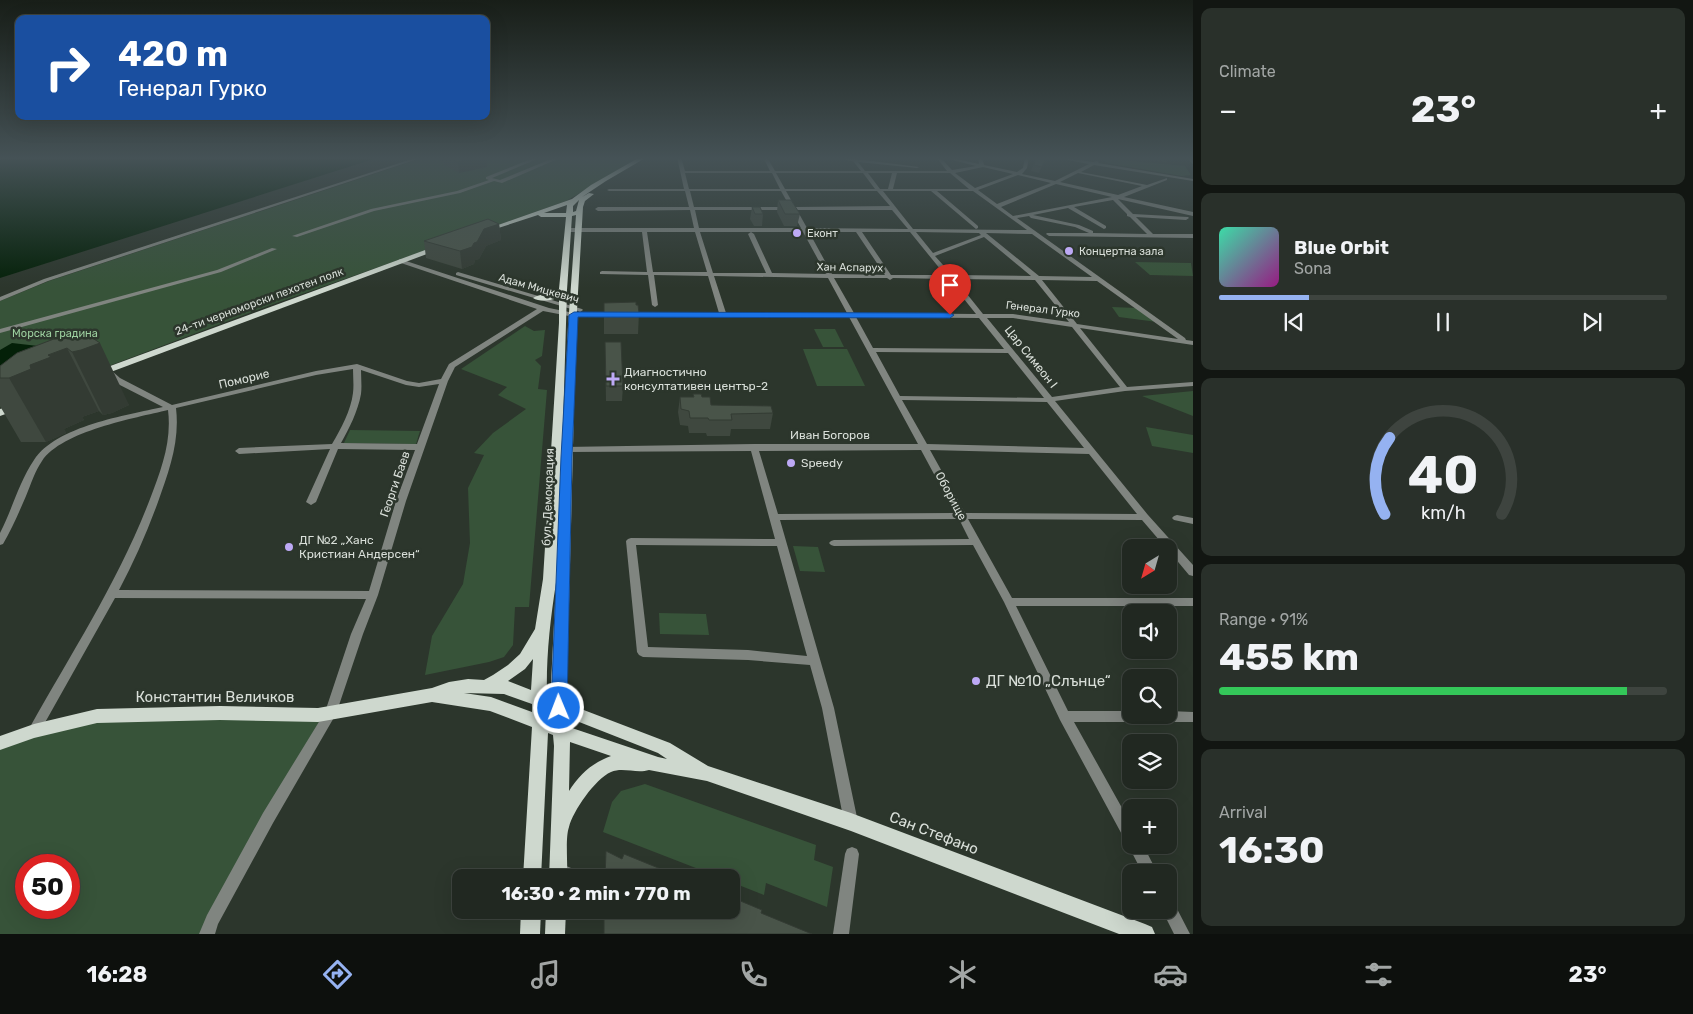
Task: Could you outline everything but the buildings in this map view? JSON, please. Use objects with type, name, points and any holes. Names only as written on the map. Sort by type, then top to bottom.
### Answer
[{"type":"main road","points":[[478,234],[573,201]]},
{"type":"main road","name":"бул. Демокрация","points":[[558,869],[562,731],[559,708],[567,448],[568,310],[563,290],[570,206],[573,201]]},
{"type":"main road","name":"бул. Демокрация","points":[[533,869],[541,722],[539,700],[542,630],[550,580],[568,310],[582,201]]},
{"type":"main road","points":[[527,216],[569,222],[580,212]]},
{"type":"main road","name":"24-ти черноморски пехотен полк","points":[[90,376],[446,245]]},
{"type":"main road","points":[[537,298],[553,297],[563,290]]},
{"type":"main road","points":[[0,413],[23,404]]},
{"type":"main road","points":[[489,685],[516,670],[523,663],[542,630]]},
{"type":"main road","name":"Константин Величков","points":[[0,743],[34,731],[97,716],[131,714],[318,715],[432,695],[449,689],[489,685],[505,688],[539,700]]},
{"type":"main road","name":"Константин Величков","points":[[432,695],[491,704],[541,722]]},
{"type":"main road","name":"Сан Стефано","points":[[539,700],[664,748],[707,773]]},
{"type":"main road","name":"Сан Стефано","points":[[541,722],[658,765],[707,773],[851,822],[1145,934]]},
{"type":"main road","points":[[560,824],[588,779],[605,766],[617,762],[658,765]]},
{"type":"main road","points":[[530,934],[531,919]]},
{"type":"main road","points":[[555,934],[556,919]]},
{"type":"street","points":[[0,299],[46,280],[289,201]]},
{"type":"street","points":[[295,236],[365,213],[420,201]]},
{"type":"street","points":[[691,201],[697,230],[723,314]]},
{"type":"street","name":"Оборище","points":[[789,201],[1009,602],[1064,716],[1122,821]]},
{"type":"street","name":"Цар Симеон I","points":[[888,201],[1145,517],[1193,572]]},
{"type":"street","points":[[945,201],[1037,278],[1125,389]]},
{"type":"street","points":[[990,201],[1189,342],[1193,347]]},
{"type":"street","points":[[998,206],[1011,201]]},
{"type":"street","points":[[1007,232],[1016,219],[1026,215],[1103,201]]},
{"type":"street","points":[[1119,201],[1130,215],[1152,236]]},
{"type":"street","points":[[1129,201],[1193,214]]},
{"type":"street","points":[[1070,207],[1104,227]]},
{"type":"street","points":[[598,209],[894,208]]},
{"type":"street","points":[[1026,215],[1077,226],[1096,234]]},
{"type":"street","points":[[1130,215],[1186,218]]},
{"type":"street","points":[[569,222],[578,230],[912,230],[1007,232],[1041,230],[1049,234],[1193,236]]},
{"type":"street","points":[[644,230],[655,305]]},
{"type":"street","points":[[858,230],[890,278]]},
{"type":"street","points":[[932,255],[981,231]]},
{"type":"street","points":[[751,234],[770,276]]},
{"type":"street","points":[[1041,237],[1049,236],[1049,234]]},
{"type":"street","points":[[1181,236],[1193,245]]},
{"type":"street","points":[[0,331],[219,271],[274,249]]},
{"type":"street","name":"Адам Мицкевич","points":[[404,260],[537,298],[568,310]]},
{"type":"street","name":"Адам Мицкевич","points":[[404,260],[543,308],[589,314]]},
{"type":"street","name":"Хан Аспарух","points":[[602,274],[1098,279]]},
{"type":"street","name":"Георги Баев","points":[[207,934],[212,920],[249,851],[330,714],[357,634],[373,596],[401,501],[444,381],[452,366],[543,308]]},
{"type":"street","name":"Генерал Гурко","points":[[589,314],[1013,316],[1189,342]]},
{"type":"street","points":[[870,350],[1009,350]]},
{"type":"street","points":[[311,502],[355,403],[358,393],[357,366],[406,383],[419,385],[444,381]]},
{"type":"street","name":"Поморие","points":[[0,542],[37,461],[67,437],[100,424],[357,366]]},
{"type":"street","points":[[34,731],[113,594],[148,521],[173,442],[172,408],[117,380],[107,370]]},
{"type":"street","points":[[898,398],[1049,400],[1125,389],[1193,384]]},
{"type":"street","points":[[239,451],[335,446],[420,447]]},
{"type":"street","points":[[754,447],[828,708],[851,822]]},
{"type":"street","name":"Иван Богоров","points":[[567,448],[925,447],[1092,451]]},
{"type":"street","points":[[775,517],[1145,517]]},
{"type":"street","points":[[1177,518],[1193,521]]},
{"type":"street","points":[[782,543],[631,541],[642,652],[748,655],[815,661]]},
{"type":"street","points":[[834,543],[976,542]]},
{"type":"street","points":[[113,594],[373,596]]},
{"type":"street","points":[[1009,602],[1193,602]]},
{"type":"street","points":[[1064,716],[1193,717]]},
{"type":"street","points":[[840,934],[852,854]]},
{"type":"street","points":[[1174,919],[1182,934]]},
{"type":"green space","name":"Морска градина","points":[[293,201],[567,201],[268,306],[0,407],[0,301],[49,281]]},
{"type":"green space","points":[[1135,262],[1191,263],[1193,276],[1150,275]]},
{"type":"green space","points":[[1112,307],[1136,308],[1157,322],[1119,317]]},
{"type":"green space","points":[[525,326],[534,331],[545,330],[542,356],[535,360],[541,366],[538,389],[547,390],[529,607],[515,607],[513,645],[504,657],[489,662],[425,675],[432,636],[463,584],[470,543],[468,488],[484,455],[474,453],[493,433],[526,409],[498,395],[507,387],[461,369]]},
{"type":"green space","points":[[814,329],[835,329],[844,347],[823,347]]},
{"type":"green space","points":[[803,349],[847,349],[865,386],[817,386]]},
{"type":"green space","points":[[1193,391],[1193,416],[1142,396]]},
{"type":"green space","points":[[1146,427],[1193,435],[1193,453],[1152,446]]},
{"type":"green space","points":[[350,430],[420,431],[416,444],[344,443]]},
{"type":"green space","points":[[793,546],[818,547],[825,572],[800,571]]},
{"type":"green space","points":[[659,613],[706,614],[709,635],[660,634]]},
{"type":"green space","points":[[330,714],[207,934],[0,934],[0,743],[65,722]]},
{"type":"green space","points":[[645,784],[816,845],[814,860],[833,867],[827,907],[766,883],[764,895],[740,886],[740,869],[698,869],[603,832],[612,802],[621,791]]},
{"type":"shaded area","points":[[0,201],[243,201],[0,278]]},
{"type":"shaded area","points":[[12,343],[38,346],[0,371],[0,350]]},
{"type":"place","name":"Еконт","points":[[797,233]]},
{"type":"place","name":"Концертна зала","points":[[1069,251]]},
{"type":"place","name":"Диагностично консултативен център-2","points":[[613,379]]},
{"type":"place","name":"Speedy","points":[[791,463]]},
{"type":"place","name":"ДГ №2 „Ханс Кристиан Андерсен“","points":[[289,547]]},
{"type":"place","name":"ДГ №10 „Слънце“","points":[[976,681]]},
{"type":"route","points":[[559,708],[567,457],[574,315],[950,315]]}]
